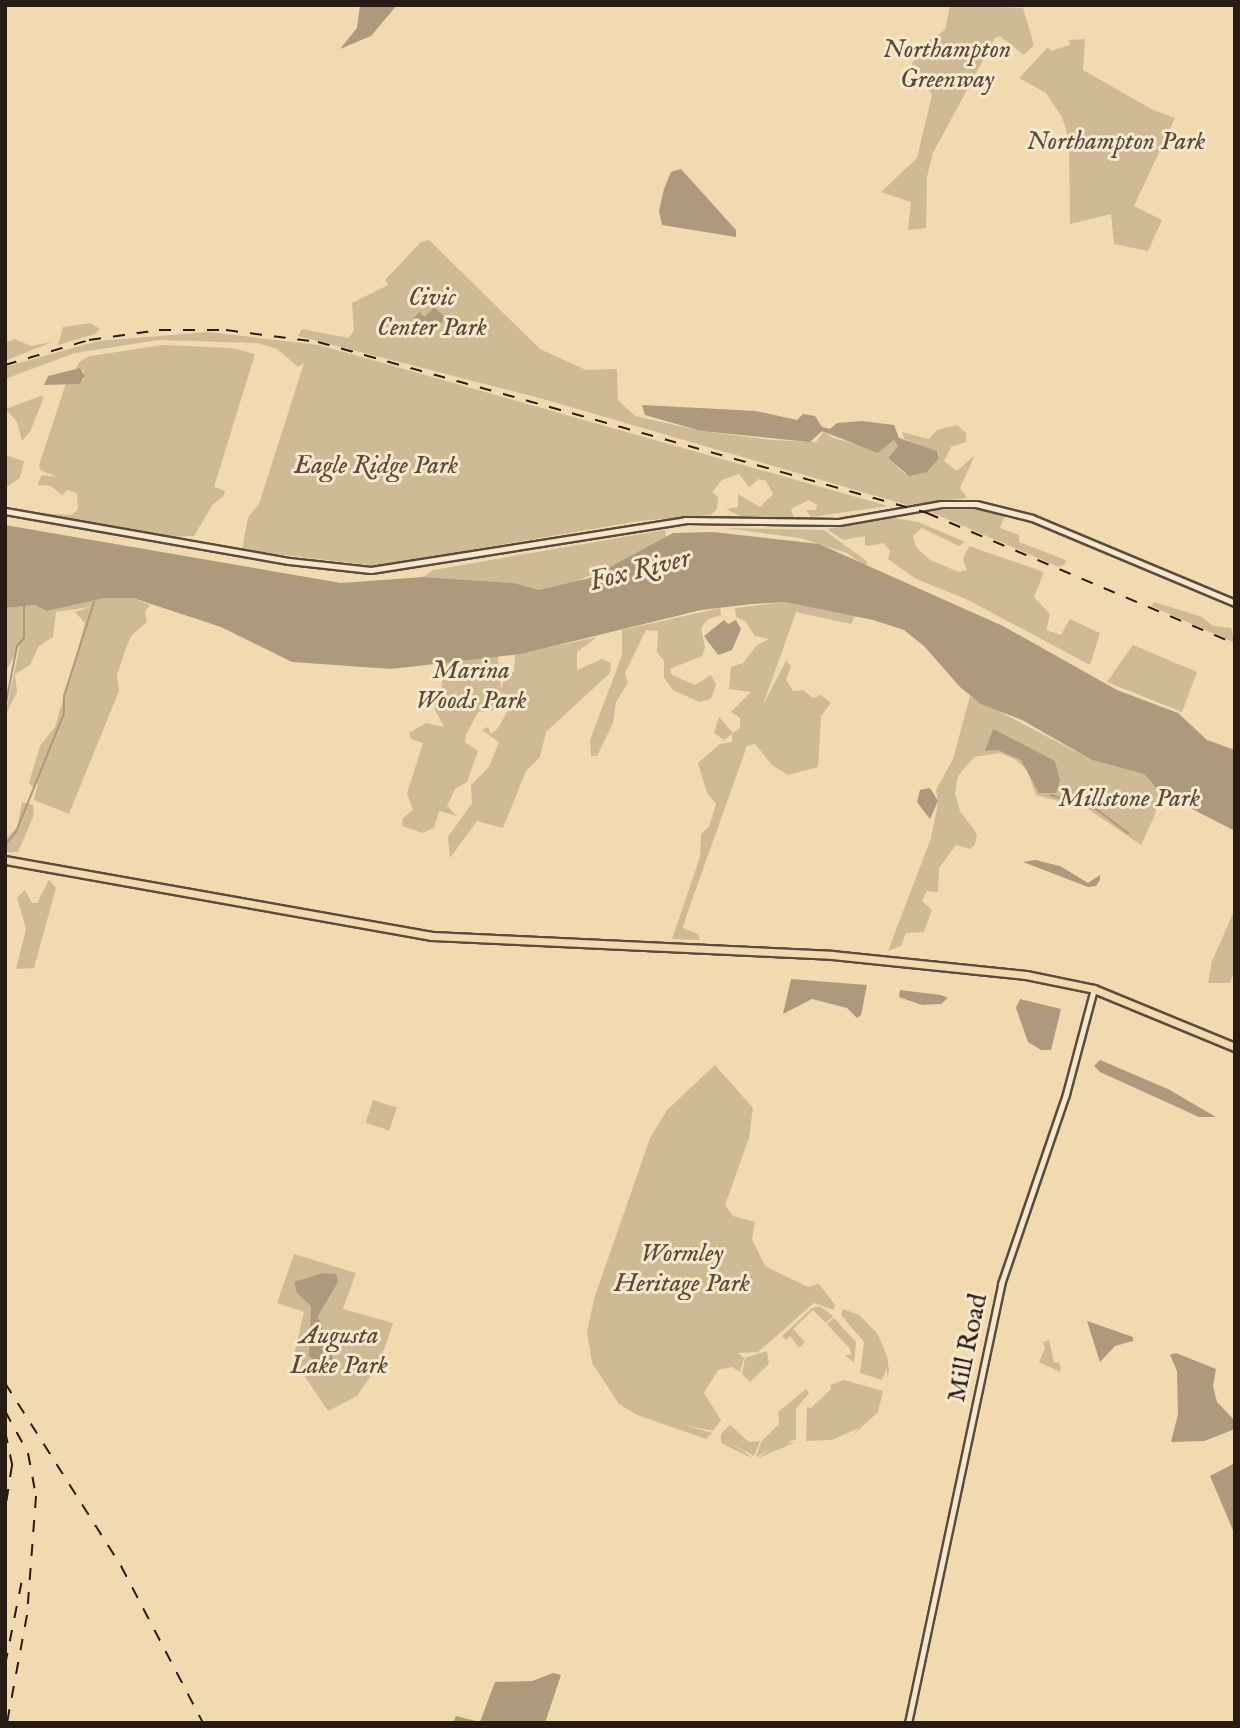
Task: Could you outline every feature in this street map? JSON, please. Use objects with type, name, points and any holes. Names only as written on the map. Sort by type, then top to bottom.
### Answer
[{"type":"main road","points":[[5,860],[431,936],[899,960],[1026,975],[1094,989],[1235,1047]]},
{"type":"street","points":[[5,511],[289,561],[371,570],[661,523],[839,522],[915,507],[976,504],[1008,510],[1235,603]]},
{"type":"street","name":"Mill Road","points":[[908,1723],[1001,1284],[1066,1094],[1094,989]]},
{"type":"green space","name":"Northampton Greenway","points":[[950,5],[1023,8],[1034,45],[1024,55],[1000,36],[995,38],[933,153],[927,177],[926,228],[908,230],[911,202],[881,192],[917,158],[932,95],[911,67],[918,48],[945,30]]},
{"type":"green space","name":"Northampton Park","points":[[1085,39],[1083,70],[1153,110],[1175,118],[1134,206],[1162,220],[1148,251],[1114,244],[1111,214],[1070,224],[1069,139],[1062,117],[1046,93],[1019,78],[1048,47],[1051,51],[1070,45],[1069,40]]},
{"type":"green space","name":"Civic Center Park","points":[[429,240],[540,349],[586,370],[617,369],[618,400],[635,416],[701,431],[772,440],[816,442],[824,431],[833,438],[881,451],[894,440],[898,446],[888,458],[905,474],[939,458],[939,453],[904,439],[902,432],[929,439],[937,430],[957,425],[966,433],[966,442],[951,447],[944,461],[957,471],[975,455],[960,488],[967,498],[907,505],[543,399],[298,336],[302,329],[348,338],[354,331],[352,303],[388,285],[385,280],[421,242]]},
{"type":"green space","points":[[90,323],[100,329],[95,334],[58,345],[63,327]]},
{"type":"green space","name":"Eagle Ridge Park","points":[[208,332],[319,345],[888,506],[811,517],[806,510],[816,510],[817,505],[809,500],[791,509],[794,518],[742,517],[726,509],[738,507],[738,494],[760,507],[773,494],[766,481],[759,479],[749,487],[739,474],[722,480],[712,492],[718,497],[717,509],[711,515],[639,521],[378,566],[242,550],[248,517],[259,504],[304,363],[298,367],[277,349],[257,343],[158,340],[75,353],[5,379],[5,367],[98,341]]},
{"type":"green space","points":[[15,339],[31,346],[52,342],[5,361],[5,343]]},
{"type":"green space","points":[[163,345],[232,348],[255,354],[214,487],[225,491],[223,497],[213,504],[194,536],[168,537],[36,513],[72,515],[78,509],[77,493],[68,490],[62,495],[51,486],[37,485],[42,475],[57,477],[40,470],[39,465],[66,383],[84,380],[84,370],[76,369],[79,362],[90,356]]},
{"type":"green space","points":[[40,396],[44,397],[30,432],[22,441],[17,422],[6,409]]},
{"type":"green space","points":[[5,455],[24,461],[20,478],[5,488]]},
{"type":"green space","points":[[968,507],[1005,515],[1000,528],[1019,535],[1019,542],[1066,560],[1065,564],[1059,567],[928,511]]},
{"type":"green space","points":[[893,518],[918,522],[965,542],[959,546],[922,528],[913,536],[916,547],[930,560],[959,572],[967,570],[963,559],[969,546],[1044,572],[1034,597],[1050,614],[1046,630],[1061,635],[1070,619],[1100,633],[1090,665],[968,600],[916,579],[888,559],[890,551],[884,543],[865,545],[865,536],[843,540],[827,529]]},
{"type":"green space","points":[[725,528],[824,530],[868,562],[865,566],[847,553],[800,538]]},
{"type":"green space","points":[[665,530],[666,538],[642,553],[563,587],[539,590],[514,583],[423,577],[433,570]]},
{"type":"green space","points":[[105,598],[133,598],[150,605],[145,612],[147,622],[131,636],[125,651],[117,675],[119,691],[69,814],[34,800],[38,782],[33,788],[29,783],[40,746],[55,727],[85,623],[75,612],[90,607],[56,612],[53,637],[39,646],[30,665],[15,674],[17,692],[5,716],[20,645],[6,671],[5,608],[35,605],[47,611]]},
{"type":"green space","points":[[785,602],[855,616],[851,624],[796,612],[763,705],[786,661],[791,666],[786,680],[793,691],[803,690],[813,698],[821,695],[831,703],[821,716],[818,767],[788,775],[772,765],[755,744],[747,746],[683,928],[698,934],[700,940],[672,939],[700,857],[701,834],[709,827],[716,804],[707,793],[698,763],[720,744],[732,742],[732,734],[724,740],[714,733],[719,717],[733,733],[740,728],[740,718],[731,712],[751,692],[729,689],[731,667],[743,663],[757,645],[769,639],[755,636],[745,621],[736,617],[735,608]]},
{"type":"green space","points":[[1154,602],[1202,617],[1213,626],[1231,628],[1235,643],[1151,606]]},
{"type":"green space","points":[[720,608],[721,615],[708,619],[701,628],[705,648],[702,656],[670,669],[672,675],[695,685],[711,675],[716,685],[711,699],[699,702],[673,690],[664,678],[664,661],[657,652],[658,631],[646,630],[625,673],[628,683],[616,702],[613,723],[597,756],[591,756],[590,740],[622,655],[622,630]]},
{"type":"green space","name":"Marina Woods Park","points":[[597,637],[577,652],[577,670],[602,659],[611,663],[610,673],[546,732],[540,757],[526,771],[503,828],[477,821],[450,858],[448,837],[472,803],[471,785],[489,767],[499,742],[482,730],[488,727],[491,734],[498,728],[509,709],[502,702],[501,709],[478,712],[466,735],[465,742],[478,751],[467,782],[455,789],[447,806],[457,816],[439,811],[434,828],[423,833],[402,826],[403,818],[413,810],[407,793],[423,743],[411,739],[409,733],[426,723],[444,727],[435,710],[435,692],[442,688],[441,663],[498,656],[501,689],[506,674],[514,672],[515,655]]},
{"type":"green space","points":[[1133,645],[1197,672],[1182,712],[1107,682]]},
{"type":"green space","name":"Millstone Park","points":[[970,696],[1092,760],[1144,774],[1161,793],[1154,817],[1141,845],[1088,809],[1036,795],[1027,770],[1016,760],[1001,753],[974,757],[958,776],[955,793],[960,811],[977,834],[975,845],[970,849],[956,845],[939,868],[938,892],[927,891],[922,901],[932,910],[924,932],[906,933],[901,946],[888,951],[931,838],[938,803],[936,790],[953,759]]},
{"type":"green space","points":[[22,802],[33,805],[34,815],[18,852],[5,852],[5,840],[17,827]]},
{"type":"green space","points":[[49,880],[56,888],[34,968],[16,969],[26,929],[17,898],[25,890],[32,903],[37,903]]},
{"type":"green space","points":[[1235,909],[1235,970],[1230,983],[1208,983],[1212,961]]},
{"type":"green space","name":"Wormley Heritage Park","points":[[715,1065],[753,1108],[749,1138],[725,1205],[733,1216],[755,1222],[752,1239],[765,1266],[808,1287],[819,1284],[835,1305],[834,1310],[814,1303],[758,1352],[738,1353],[744,1358],[740,1372],[732,1367],[718,1370],[704,1393],[721,1420],[713,1431],[685,1425],[712,1433],[706,1439],[637,1415],[619,1404],[592,1363],[587,1332],[594,1299],[650,1138],[667,1110]]},
{"type":"green space","points":[[373,1100],[397,1108],[389,1131],[366,1123]]},
{"type":"green space","name":"Augusta Lake Park","points":[[294,1254],[356,1273],[343,1309],[393,1323],[379,1364],[357,1396],[328,1411],[293,1359],[304,1312],[277,1303]]},
{"type":"green space","points":[[819,1306],[833,1316],[826,1323],[813,1310],[793,1329],[805,1342],[799,1348],[790,1336],[786,1340],[782,1336],[812,1308]]},
{"type":"green space","points":[[843,1309],[859,1315],[877,1333],[887,1356],[889,1371],[887,1378],[887,1368],[882,1380],[860,1373],[864,1342],[841,1315]]},
{"type":"green space","points":[[834,1318],[856,1342],[854,1363],[845,1355],[851,1355],[850,1349],[827,1324]]},
{"type":"green space","points":[[1049,1340],[1054,1363],[1059,1362],[1060,1372],[1039,1362],[1045,1348],[1043,1342]]},
{"type":"green space","points":[[767,1351],[769,1364],[750,1382],[742,1374],[745,1358]]},
{"type":"green space","points":[[844,1380],[883,1391],[878,1412],[852,1436],[859,1428],[832,1440],[806,1441],[807,1407],[811,1408],[831,1389],[830,1385]]},
{"type":"green space","points":[[806,1389],[809,1393],[796,1409],[796,1439],[787,1443],[796,1442],[756,1459],[770,1449],[756,1457],[761,1442],[779,1424],[778,1412]]},
{"type":"green space","points":[[730,1425],[749,1442],[760,1441],[754,1456],[742,1449],[725,1443],[743,1450],[753,1459],[721,1443],[721,1434]]},
{"type":"water","points":[[360,5],[397,5],[371,36],[340,49],[357,28]]},
{"type":"water","points":[[681,169],[736,230],[736,237],[662,225],[659,211],[664,189],[671,172]]},
{"type":"water","points":[[434,307],[446,318],[441,323],[435,319],[426,329],[414,318],[419,312],[425,317]]},
{"type":"water","points":[[80,368],[85,376],[79,384],[44,385],[48,376]]},
{"type":"water","points":[[642,405],[756,411],[797,420],[803,414],[815,416],[822,427],[830,429],[837,423],[862,421],[894,425],[899,438],[937,451],[939,458],[927,472],[909,476],[888,458],[898,446],[894,440],[878,453],[822,431],[810,442],[701,431],[645,415]]},
{"type":"water","name":"Fox River","points":[[5,525],[341,583],[423,577],[514,583],[539,590],[590,578],[673,533],[713,532],[819,544],[1003,626],[1117,690],[1178,713],[1207,740],[1235,750],[1235,831],[1161,793],[1144,774],[1092,760],[1022,720],[981,704],[960,687],[924,646],[904,630],[873,620],[785,602],[752,604],[701,610],[521,654],[391,669],[292,662],[221,627],[133,598],[105,598],[47,611],[35,605],[5,608]]},
{"type":"water","points":[[724,620],[728,624],[736,620],[741,629],[732,650],[718,655],[704,636]]},
{"type":"water","points":[[993,729],[1055,761],[1060,781],[1056,793],[1039,793],[1021,760],[998,750],[985,751]]},
{"type":"water","points":[[930,788],[938,801],[930,819],[917,802],[920,790]]},
{"type":"water","points":[[1035,860],[1060,866],[1088,883],[1100,875],[1100,880],[1096,886],[1088,887],[1023,862]]},
{"type":"water","points":[[791,979],[867,985],[861,1015],[857,1018],[847,1008],[812,999],[783,1014]]},
{"type":"water","points":[[900,990],[948,998],[941,1004],[922,1005],[899,997]]},
{"type":"water","points":[[1020,999],[1061,1009],[1051,1050],[1041,1050],[1028,1042],[1016,1008]]},
{"type":"water","points":[[1100,1060],[1168,1089],[1216,1117],[1199,1117],[1100,1072],[1094,1066]]},
{"type":"water","points":[[323,1273],[336,1274],[338,1282],[318,1316],[333,1359],[331,1366],[321,1368],[309,1356],[311,1306],[297,1293],[294,1282]]},
{"type":"water","points":[[1087,1321],[1133,1337],[1133,1341],[1115,1346],[1100,1362]]},
{"type":"water","points":[[1176,1353],[1216,1369],[1213,1386],[1217,1402],[1235,1421],[1235,1429],[1204,1441],[1171,1442],[1178,1414],[1177,1371],[1170,1355]]},
{"type":"water","points":[[1235,1463],[1235,1535],[1210,1476]]},
{"type":"water","points":[[553,1673],[561,1675],[545,1723],[453,1723],[456,1716],[480,1722],[495,1682],[532,1681]]},
{"type":"waterway","points":[[5,845],[16,832],[64,713],[64,696],[94,602]]},
{"type":"waterway","points":[[5,708],[17,646],[24,638],[24,605]]},
{"type":"waterway","points":[[1051,795],[1096,809],[1128,833]]},
{"type":"railway","points":[[5,365],[89,340],[159,330],[226,330],[318,342],[927,513],[1235,644]]},
{"type":"railway","points":[[5,1383],[121,1566],[203,1723]]},
{"type":"railway","points":[[5,1411],[28,1453],[36,1496],[27,1615],[7,1723]]},
{"type":"railway","points":[[5,1431],[12,1465],[5,1510]]},
{"type":"railway","points":[[5,1665],[23,1575]]}]
